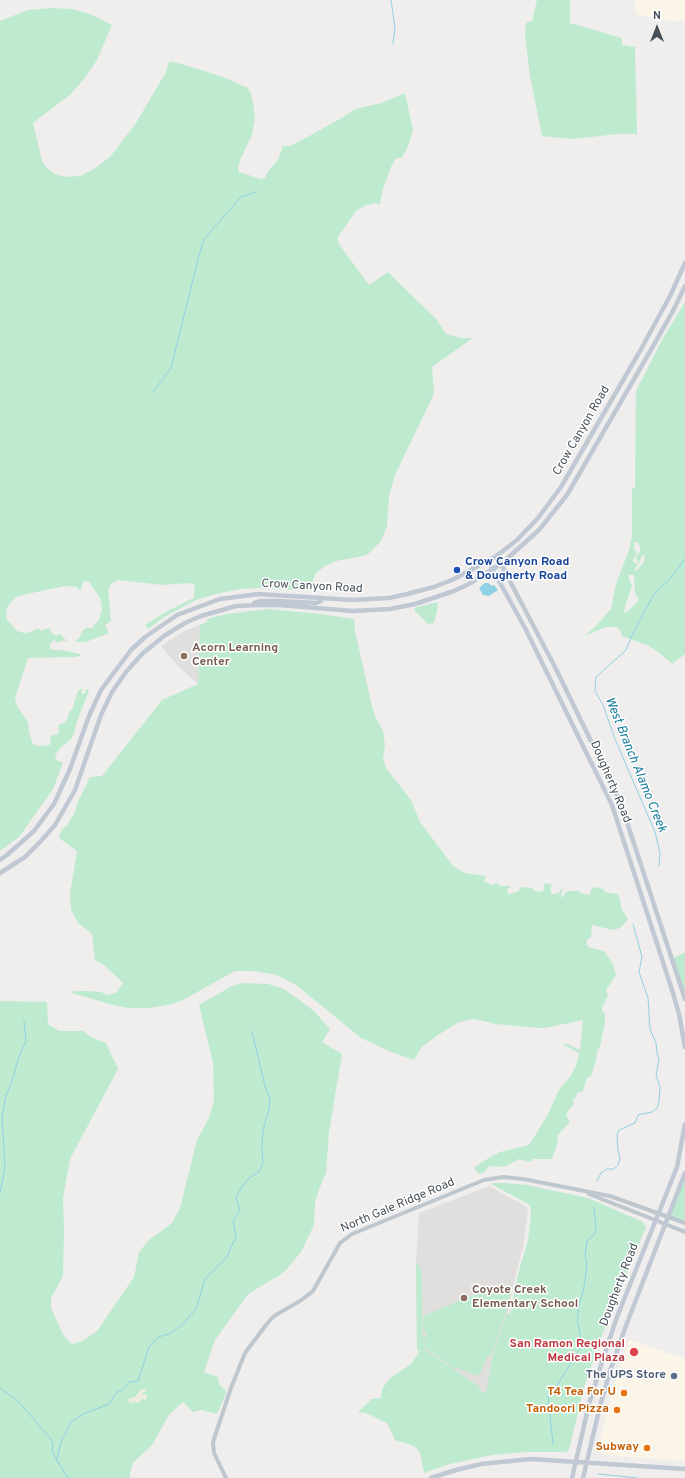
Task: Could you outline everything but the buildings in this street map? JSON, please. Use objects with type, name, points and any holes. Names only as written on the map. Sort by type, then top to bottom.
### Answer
[{"type":"main road","name":"Crow Canyon Road","points":[[0,860],[34,831],[54,804],[70,769],[88,716],[101,690],[123,660],[145,637],[182,612],[220,599],[258,594],[366,600],[407,594],[434,587],[452,580],[496,558],[517,540],[550,504],[561,487],[640,351],[685,266]]},
{"type":"main road","name":"Crow Canyon Road","points":[[0,873],[24,857],[55,825],[75,790],[101,715],[112,692],[126,672],[142,654],[164,636],[196,618],[224,609],[251,605],[279,605],[353,611],[390,609],[415,604],[454,591],[501,564],[539,530],[567,495],[656,341],[685,286]]},
{"type":"main road","name":"Dougherty Road","points":[[496,558],[501,564],[559,674],[620,801],[685,999]]},
{"type":"main road","name":"Dougherty Road","points":[[488,562],[525,628],[612,805],[673,993],[679,1014],[685,1047]]},
{"type":"main road","points":[[251,605],[272,601],[316,603],[321,601],[323,598]]},
{"type":"main road","name":"Dougherty Road","points":[[572,1478],[589,1404],[602,1362],[617,1318],[677,1168],[685,1124]]},
{"type":"main road","name":"Dougherty Road","points":[[583,1478],[600,1406],[611,1368],[627,1322],[685,1173]]},
{"type":"main road","points":[[430,1478],[456,1470],[505,1461],[530,1459],[685,1469]]},
{"type":"street","name":"North Gale Ridge Road","points":[[226,1478],[214,1453],[213,1442],[231,1388],[245,1353],[274,1316],[300,1301],[313,1290],[340,1243],[345,1238],[484,1180],[503,1178],[514,1178],[610,1196],[685,1223]]},
{"type":"street","name":"North Gale Ridge Road","points":[[577,1190],[614,1203],[685,1232]]},
{"type":"shaded area","points":[[635,0],[685,0],[685,21],[673,21],[638,15],[636,12]]},
{"type":"shaded area","name":"Acorn Learning Center","points":[[200,625],[198,684],[178,666],[161,646],[184,631]]},
{"type":"shaded area","name":"Coyote Creek Elementary School","points":[[489,1186],[527,1207],[528,1211],[523,1247],[509,1309],[494,1350],[487,1391],[484,1393],[467,1378],[425,1350],[417,1351],[416,1263],[419,1213]]},
{"type":"shaded area","points":[[629,1340],[685,1359],[685,1461],[613,1456],[598,1452],[613,1386]]},
{"type":"green space","points":[[537,0],[570,0],[570,23],[622,38],[622,45],[635,47],[637,134],[618,134],[573,139],[542,136],[530,76],[525,34],[526,23],[532,21]]},
{"type":"green space","points":[[52,8],[72,9],[90,14],[112,25],[97,60],[84,79],[71,94],[33,123],[42,161],[46,167],[55,174],[64,177],[80,176],[94,169],[110,157],[136,123],[166,72],[169,62],[174,62],[208,72],[248,88],[251,94],[255,117],[252,135],[240,160],[238,169],[239,172],[261,179],[265,178],[268,171],[278,160],[283,146],[290,146],[340,119],[355,109],[382,103],[405,93],[413,130],[409,144],[402,158],[396,158],[391,167],[383,189],[380,204],[374,203],[364,206],[356,211],[338,237],[339,244],[369,285],[388,272],[437,320],[446,334],[460,338],[473,338],[432,367],[433,396],[395,475],[389,496],[387,526],[381,541],[368,554],[336,561],[325,566],[316,573],[311,591],[258,588],[241,589],[216,594],[196,600],[164,617],[148,629],[145,625],[193,598],[195,585],[189,583],[162,585],[118,580],[112,583],[108,589],[111,621],[105,625],[109,633],[86,642],[75,641],[79,638],[83,630],[86,628],[93,628],[99,620],[102,609],[100,598],[90,583],[86,581],[82,583],[81,591],[76,587],[65,586],[18,596],[11,602],[7,608],[6,617],[17,631],[24,633],[31,632],[39,628],[40,631],[49,628],[56,636],[60,634],[67,641],[61,641],[58,643],[54,640],[50,644],[50,649],[80,654],[80,656],[74,657],[28,658],[15,698],[17,706],[28,722],[29,732],[33,744],[38,746],[50,745],[51,736],[58,734],[58,727],[68,718],[78,691],[83,688],[81,693],[83,694],[85,693],[86,689],[89,691],[77,721],[74,734],[71,739],[60,748],[55,756],[56,760],[63,763],[53,789],[19,837],[0,851],[0,21],[28,10]]},
{"type":"green space","points":[[685,302],[685,654],[672,664],[649,646],[622,636],[620,630],[616,627],[606,627],[584,636],[593,629],[611,609],[616,584],[629,550],[632,535],[632,489],[635,488],[636,391],[663,338]],"holes":[[[635,542],[638,542],[640,548],[636,558],[639,564],[641,557],[645,554],[644,562],[636,571],[635,568],[638,565],[632,560],[635,558],[637,552],[634,550]],[[629,575],[634,575],[635,593],[639,600],[625,613],[624,610],[632,586]]]},
{"type":"green space","points":[[437,602],[438,607],[434,623],[428,624],[415,611],[414,608]]},
{"type":"green space","points":[[268,609],[354,619],[355,631],[371,702],[375,716],[383,731],[385,745],[383,759],[386,768],[411,800],[420,822],[454,867],[465,873],[486,876],[484,882],[491,885],[497,882],[497,884],[502,886],[511,886],[507,889],[508,893],[510,894],[519,891],[520,887],[532,888],[535,891],[541,892],[544,889],[544,883],[554,885],[551,886],[551,893],[553,894],[559,893],[561,889],[563,889],[561,895],[562,898],[568,891],[578,891],[589,895],[593,887],[604,889],[605,892],[617,894],[619,896],[622,910],[628,919],[620,928],[613,930],[592,925],[591,937],[586,941],[588,947],[604,951],[613,964],[616,975],[606,990],[608,995],[602,1008],[602,1011],[605,1013],[605,1022],[600,1047],[597,1050],[596,1061],[591,1076],[587,1078],[583,1091],[577,1093],[576,1098],[574,1098],[573,1106],[566,1115],[569,1123],[558,1135],[557,1145],[552,1159],[533,1159],[530,1162],[519,1159],[506,1166],[489,1166],[485,1172],[479,1174],[474,1168],[500,1152],[529,1145],[547,1116],[560,1088],[570,1077],[576,1066],[579,1053],[562,1044],[567,1044],[580,1050],[583,1020],[545,1028],[495,1024],[473,1019],[459,1022],[421,1048],[414,1060],[389,1051],[361,1038],[296,985],[272,974],[253,971],[235,971],[183,1000],[173,1004],[149,1008],[128,1008],[72,993],[74,991],[85,991],[101,992],[107,995],[116,993],[123,983],[105,966],[95,960],[92,934],[78,923],[71,910],[70,894],[77,851],[59,838],[61,830],[67,826],[75,813],[77,804],[90,777],[102,776],[162,700],[198,684],[200,625],[207,622],[207,619],[227,614]]},
{"type":"green space","points":[[685,952],[685,999],[672,959]]},
{"type":"green space","points":[[243,983],[268,984],[282,988],[297,998],[315,1012],[330,1029],[322,1042],[342,1054],[329,1132],[326,1173],[315,1203],[314,1225],[301,1252],[280,1275],[248,1294],[215,1340],[204,1372],[218,1377],[219,1384],[226,1391],[217,1414],[201,1410],[193,1412],[183,1402],[169,1415],[152,1445],[133,1463],[130,1478],[0,1478],[0,1001],[47,1002],[48,1024],[59,1031],[83,1031],[93,1038],[106,1043],[118,1069],[70,1159],[63,1198],[63,1276],[51,1298],[51,1308],[64,1336],[72,1344],[82,1341],[97,1331],[134,1277],[139,1252],[149,1240],[172,1223],[180,1208],[197,1140],[209,1118],[214,1100],[213,1063],[199,1005],[232,986]]},
{"type":"green space","points":[[685,1173],[685,1223],[668,1217]]},
{"type":"green space","points":[[491,1184],[527,1185],[588,1198],[643,1222],[646,1227],[606,1324],[584,1387],[569,1450],[566,1452],[527,1452],[492,1455],[446,1465],[424,1473],[420,1453],[416,1448],[395,1440],[387,1423],[366,1413],[358,1412],[371,1399],[381,1398],[382,1389],[389,1379],[411,1364],[420,1351],[417,1351],[416,1265],[419,1264],[422,1273],[422,1330],[423,1336],[426,1336],[425,1350],[478,1386],[482,1392],[486,1392],[494,1350],[507,1313],[510,1314],[518,1274],[528,1240],[531,1214],[530,1206],[528,1204]]},
{"type":"green space","points":[[498,1285],[510,1285],[509,1303],[491,1356],[488,1355],[480,1374],[474,1375],[458,1368],[455,1369],[426,1349],[427,1333],[423,1331],[423,1316]]},
{"type":"sand","points":[[142,1389],[145,1389],[146,1391],[142,1393],[142,1395],[147,1394],[146,1399],[144,1400],[142,1398],[138,1403],[134,1401],[129,1403],[128,1399],[135,1397]]},
{"type":"water","points":[[485,583],[492,586],[494,585],[498,590],[489,596],[483,595],[479,588]]},
{"type":"waterway","points":[[391,0],[395,28],[393,44]]},
{"type":"waterway","points":[[153,392],[171,368],[204,239],[241,197],[256,192]]},
{"type":"waterway","name":"West Branch Alamo Creek","points":[[659,866],[660,853],[655,832],[615,739],[603,705],[595,691],[596,677],[626,650],[633,633],[654,594],[670,579],[685,559]]},
{"type":"waterway","name":"West Branch Alamo Creek","points":[[597,1181],[601,1173],[607,1169],[614,1169],[618,1165],[620,1158],[617,1135],[619,1130],[635,1123],[638,1115],[652,1112],[657,1108],[659,1102],[660,1087],[656,1075],[659,1060],[656,1043],[650,1029],[648,998],[639,972],[642,957],[633,924]]},
{"type":"waterway","points":[[0,1193],[5,1168],[2,1116],[6,1096],[18,1059],[26,1041],[24,1021]]},
{"type":"waterway","points":[[57,1459],[61,1442],[71,1422],[85,1413],[109,1404],[116,1393],[123,1389],[129,1382],[138,1381],[149,1347],[158,1337],[169,1334],[183,1324],[196,1309],[205,1279],[227,1257],[236,1236],[233,1221],[240,1210],[236,1198],[241,1188],[249,1178],[259,1172],[263,1163],[263,1130],[269,1109],[270,1098],[265,1086],[252,1032]]},
{"type":"waterway","name":"West Branch Alamo Creek","points":[[553,1444],[548,1397],[555,1389],[580,1348],[581,1340],[577,1319],[587,1265],[585,1255],[587,1241],[594,1235],[596,1228],[594,1208]]},
{"type":"waterway","points":[[0,1388],[18,1401],[51,1439],[53,1444],[52,1452],[68,1478]]},
{"type":"waterway","points":[[598,1474],[638,1478]]},
{"type":"place","name":"Crow Canyon Road & Dougherty Road","points":[[457,570]]},
{"type":"place","name":"Acorn Learning Center","points":[[184,656]]},
{"type":"place","name":"Coyote Creek Elementary School","points":[[464,1298]]},
{"type":"place","name":"San Ramon Regional Medical Plaza","points":[[634,1352]]},
{"type":"place","name":"The UPS Store","points":[[674,1376]]},
{"type":"place","name":"T4 Tea For U","points":[[624,1393]]},
{"type":"place","name":"Tandoori Pizza","points":[[617,1410]]},
{"type":"place","name":"Subway","points":[[647,1448]]}]
